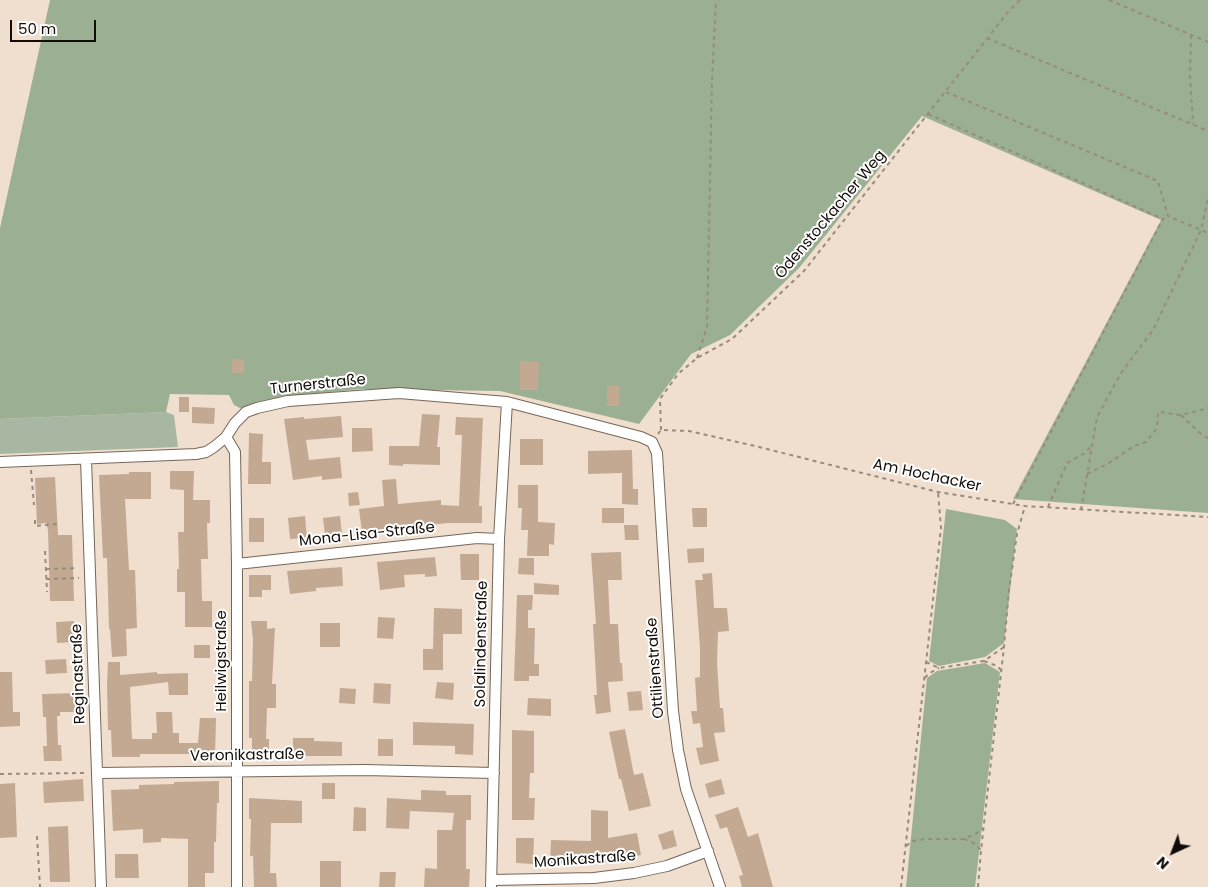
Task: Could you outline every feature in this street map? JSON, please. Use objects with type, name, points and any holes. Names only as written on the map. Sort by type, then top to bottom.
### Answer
[{"type":"street","name":"Turnerstraße","points":[[0,462],[196,454],[214,447],[226,437],[235,423],[246,412],[257,408],[288,401],[399,393],[507,402],[641,437],[652,442]]},
{"type":"street","name":"Solalindenstraße","points":[[492,883],[499,539],[507,402]]},
{"type":"street","name":"Heilwigstraße","points":[[226,437],[235,452],[238,564],[237,887]]},
{"type":"street","name":"Ottilienstraße","points":[[652,442],[657,453],[673,711],[678,750],[686,789],[720,887]]},
{"type":"street","name":"Reginastraße","points":[[86,459],[101,887]]},
{"type":"street","name":"Mona-Lisa-Straße","points":[[238,564],[468,539],[499,539]]},
{"type":"street","name":"Veronikastraße","points":[[98,773],[365,770],[494,773]]},
{"type":"street","name":"Monikastraße","points":[[492,883],[594,878],[634,873],[667,866],[708,851]]},
{"type":"path","points":[[697,358],[706,327],[712,80],[716,0]]},
{"type":"path","name":"Ödenstockacher Weg","points":[[661,430],[660,399],[678,374],[697,358],[732,339],[804,271],[987,38],[1020,0]]},
{"type":"path","points":[[1109,0],[1208,42]]},
{"type":"path","points":[[1191,35],[1190,76],[1193,124]]},
{"type":"path","points":[[987,38],[1208,130]]},
{"type":"path","points":[[945,92],[1158,181],[1168,216]]},
{"type":"path","points":[[928,114],[1163,219]]},
{"type":"path","points":[[1081,510],[1097,416],[1120,373],[1153,330],[1201,230],[1208,198]]},
{"type":"path","points":[[1013,504],[1163,219],[1168,216]]},
{"type":"path","points":[[1168,216],[1208,233]]},
{"type":"path","points":[[1087,474],[1109,463],[1134,446],[1146,442],[1157,428],[1158,412],[1181,414],[1208,408]]},
{"type":"path","points":[[1181,414],[1208,438]]},
{"type":"path","points":[[652,442],[661,430]]},
{"type":"path","name":"Am Hochacker","points":[[661,430],[689,432],[717,438],[938,492],[1025,506],[1208,517]]},
{"type":"path","points":[[1048,507],[1067,463],[1085,453],[1092,444]]},
{"type":"path","points":[[30,461],[34,505]]},
{"type":"path","points":[[901,887],[941,528],[938,492]]},
{"type":"path","points":[[978,887],[1009,590],[1017,534],[1025,506]]},
{"type":"path","points":[[35,520],[35,526],[56,524],[56,527]]},
{"type":"path","points":[[44,551],[47,592]]},
{"type":"path","points":[[46,569],[90,572]]},
{"type":"path","points":[[46,579],[90,572]]},
{"type":"path","points":[[924,679],[928,674],[939,668],[984,661],[1004,647]]},
{"type":"path","points":[[984,661],[997,666],[1001,671]]},
{"type":"path","points":[[926,662],[939,668]]},
{"type":"path","points":[[0,774],[98,773]]},
{"type":"path","points":[[964,839],[977,834],[984,827]]},
{"type":"path","points":[[37,836],[40,887]]},
{"type":"path","points":[[906,846],[913,840],[964,839],[972,842],[981,850]]},
{"type":"green space","points":[[50,0],[1208,0],[1208,513],[1013,499],[1161,220],[922,116],[799,268],[730,335],[691,354],[639,424],[500,391],[362,389],[288,396],[256,404],[244,410],[234,405],[229,395],[170,394],[166,412],[0,419],[0,228]]},
{"type":"green space","points":[[166,412],[174,415],[178,447],[0,454],[0,419]]},
{"type":"green space","points":[[946,509],[1005,520],[1017,529],[1004,643],[985,657],[939,666],[929,661]]},
{"type":"green space","points":[[985,663],[1000,672],[975,887],[906,887],[927,678],[937,671]]},
{"type":"building","points":[[232,359],[244,360],[244,373],[232,373]]},
{"type":"building","points":[[520,361],[539,362],[538,390],[520,390]]},
{"type":"building","points":[[607,385],[620,386],[619,406],[607,406]]},
{"type":"building","points":[[179,397],[189,397],[189,412],[179,412]]},
{"type":"building","points":[[192,407],[215,408],[214,424],[192,423]]},
{"type":"building","points":[[422,414],[440,415],[437,447],[440,447],[440,465],[389,465],[389,446],[419,446]]},
{"type":"building","points":[[341,416],[343,437],[306,440],[309,460],[340,457],[342,478],[322,480],[322,476],[293,480],[284,419]]},
{"type":"building","points":[[456,417],[483,418],[479,506],[482,506],[482,523],[448,523],[362,532],[359,509],[384,506],[382,480],[396,479],[398,504],[441,500],[441,505],[459,506],[462,435],[455,435]]},
{"type":"building","points":[[352,428],[372,428],[373,451],[352,452]]},
{"type":"building","points":[[249,433],[263,434],[262,462],[271,462],[271,484],[248,484]]},
{"type":"building","points":[[520,439],[543,439],[543,465],[520,465]]},
{"type":"building","points":[[632,450],[633,489],[638,489],[638,505],[622,504],[622,473],[588,474],[588,451]]},
{"type":"building","points":[[170,471],[194,471],[193,500],[210,500],[210,523],[207,523],[208,559],[201,559],[202,601],[212,601],[212,627],[185,627],[185,592],[177,592],[177,569],[179,569],[178,532],[184,532],[184,490],[170,489]]},
{"type":"building","points":[[129,472],[151,472],[151,499],[125,499],[129,570],[135,570],[137,628],[126,629],[127,656],[112,657],[109,629],[107,558],[103,558],[99,475],[129,474]]},
{"type":"building","points":[[55,477],[58,535],[72,535],[74,601],[50,601],[48,530],[46,523],[37,524],[35,478]]},
{"type":"building","points":[[518,485],[538,485],[538,522],[555,523],[554,545],[549,544],[549,556],[527,556],[528,530],[521,530],[522,508],[518,508]]},
{"type":"building","points":[[358,492],[360,505],[349,506],[348,493]]},
{"type":"building","points":[[602,508],[624,508],[624,523],[602,523]]},
{"type":"building","points":[[692,508],[707,508],[707,527],[693,527]]},
{"type":"building","points":[[305,516],[307,538],[290,539],[288,518]]},
{"type":"building","points":[[340,516],[342,534],[325,536],[323,518]]},
{"type":"building","points":[[249,518],[264,518],[264,542],[249,542]]},
{"type":"building","points":[[624,525],[638,525],[639,540],[625,540]]},
{"type":"building","points":[[704,548],[704,562],[688,563],[687,549]]},
{"type":"building","points":[[621,552],[622,580],[608,580],[610,624],[618,624],[623,681],[608,682],[611,712],[596,714],[594,695],[597,695],[593,624],[596,624],[591,553]]},
{"type":"building","points":[[460,554],[479,554],[479,580],[461,580]]},
{"type":"building","points":[[435,557],[437,576],[425,577],[425,574],[404,575],[405,587],[380,590],[377,562]]},
{"type":"building","points":[[519,558],[534,558],[534,575],[518,574]]},
{"type":"building","points":[[342,567],[343,586],[316,588],[316,591],[290,594],[287,571]]},
{"type":"building","points":[[712,573],[714,608],[727,608],[729,631],[718,632],[717,664],[720,708],[723,708],[725,732],[714,733],[719,761],[700,765],[696,748],[703,747],[700,723],[693,724],[691,711],[697,711],[695,678],[700,677],[695,580],[703,580],[702,574]]},
{"type":"building","points":[[249,575],[271,575],[271,590],[262,590],[262,597],[249,597]]},
{"type":"building","points":[[534,583],[559,585],[559,595],[534,594]]},
{"type":"building","points":[[517,595],[533,595],[532,610],[528,610],[528,628],[535,628],[534,664],[539,664],[539,676],[529,676],[529,681],[514,681]]},
{"type":"building","points":[[434,608],[462,609],[462,634],[443,634],[443,670],[423,670],[423,649],[433,649]]},
{"type":"building","points":[[378,617],[395,618],[393,639],[377,638]]},
{"type":"building","points":[[74,621],[75,642],[57,643],[56,622]]},
{"type":"building","points":[[251,621],[267,621],[267,629],[275,628],[272,684],[276,684],[276,708],[267,708],[266,739],[269,739],[269,756],[252,756],[252,738],[249,738],[249,681],[252,681],[253,639]]},
{"type":"building","points":[[320,623],[340,623],[340,647],[320,647]]},
{"type":"building","points":[[194,645],[210,645],[210,658],[194,658]]},
{"type":"building","points":[[66,659],[67,673],[46,674],[45,660]]},
{"type":"building","points":[[108,662],[120,662],[120,675],[157,672],[157,674],[188,673],[188,695],[169,695],[168,682],[130,687],[132,739],[152,739],[152,733],[157,733],[156,712],[172,712],[173,733],[179,733],[179,743],[198,743],[200,718],[216,718],[215,758],[195,758],[195,754],[140,754],[140,757],[112,757],[111,730],[108,730]]},
{"type":"building","points":[[0,672],[12,672],[13,712],[20,712],[20,726],[0,727]]},
{"type":"building","points":[[437,682],[454,683],[453,700],[435,698]]},
{"type":"building","points":[[374,683],[391,684],[390,704],[373,703]]},
{"type":"building","points":[[340,688],[356,689],[355,704],[339,703]]},
{"type":"building","points":[[641,691],[643,710],[629,711],[627,692]]},
{"type":"building","points":[[78,693],[78,712],[60,712],[60,716],[57,716],[58,745],[61,745],[62,761],[44,761],[43,746],[47,746],[46,717],[43,717],[42,694]]},
{"type":"building","points":[[528,698],[551,699],[551,716],[527,715]]},
{"type":"building","points":[[413,722],[474,724],[473,755],[455,754],[455,746],[413,745]]},
{"type":"building","points":[[625,729],[634,775],[643,773],[651,806],[629,811],[621,779],[619,779],[609,732]]},
{"type":"building","points":[[512,730],[534,731],[534,773],[530,773],[529,798],[535,798],[534,820],[512,820]]},
{"type":"building","points":[[293,738],[314,738],[314,741],[342,742],[342,756],[293,756]]},
{"type":"building","points":[[378,739],[393,739],[393,756],[378,756]]},
{"type":"building","points":[[83,779],[84,801],[44,803],[43,782]]},
{"type":"building","points":[[721,779],[725,794],[709,798],[705,784]]},
{"type":"building","points":[[219,781],[216,842],[214,842],[214,873],[205,873],[205,887],[188,887],[188,839],[161,838],[161,842],[143,843],[143,829],[113,831],[111,790],[139,789],[139,785],[174,784],[174,782]]},
{"type":"building","points":[[15,783],[17,837],[0,838],[0,784]]},
{"type":"building","points":[[322,783],[335,783],[335,799],[322,799]]},
{"type":"building","points":[[421,790],[446,791],[446,795],[471,795],[471,820],[466,820],[466,869],[470,869],[469,887],[424,887],[425,868],[437,869],[437,830],[452,830],[454,813],[410,811],[409,829],[386,828],[387,798],[421,800]]},
{"type":"building","points":[[249,798],[302,801],[302,823],[271,823],[270,873],[276,873],[277,887],[254,887],[253,856],[250,856],[251,819],[249,819]]},
{"type":"building","points":[[354,807],[366,808],[366,831],[353,831]]},
{"type":"building","points":[[738,807],[748,837],[758,833],[773,887],[742,887],[739,876],[743,875],[727,827],[720,829],[715,815]]},
{"type":"building","points":[[591,810],[608,811],[608,838],[637,833],[641,855],[608,862],[550,863],[551,840],[591,841]]},
{"type":"building","points":[[68,826],[70,882],[50,882],[48,827]]},
{"type":"building","points":[[673,830],[677,846],[663,850],[658,835]]},
{"type":"building","points":[[516,838],[534,838],[533,864],[516,863]]},
{"type":"building","points":[[115,854],[138,854],[139,878],[115,878]]},
{"type":"building","points":[[320,861],[341,861],[341,887],[320,887]]},
{"type":"building","points":[[380,872],[396,872],[395,887],[379,887]]}]
